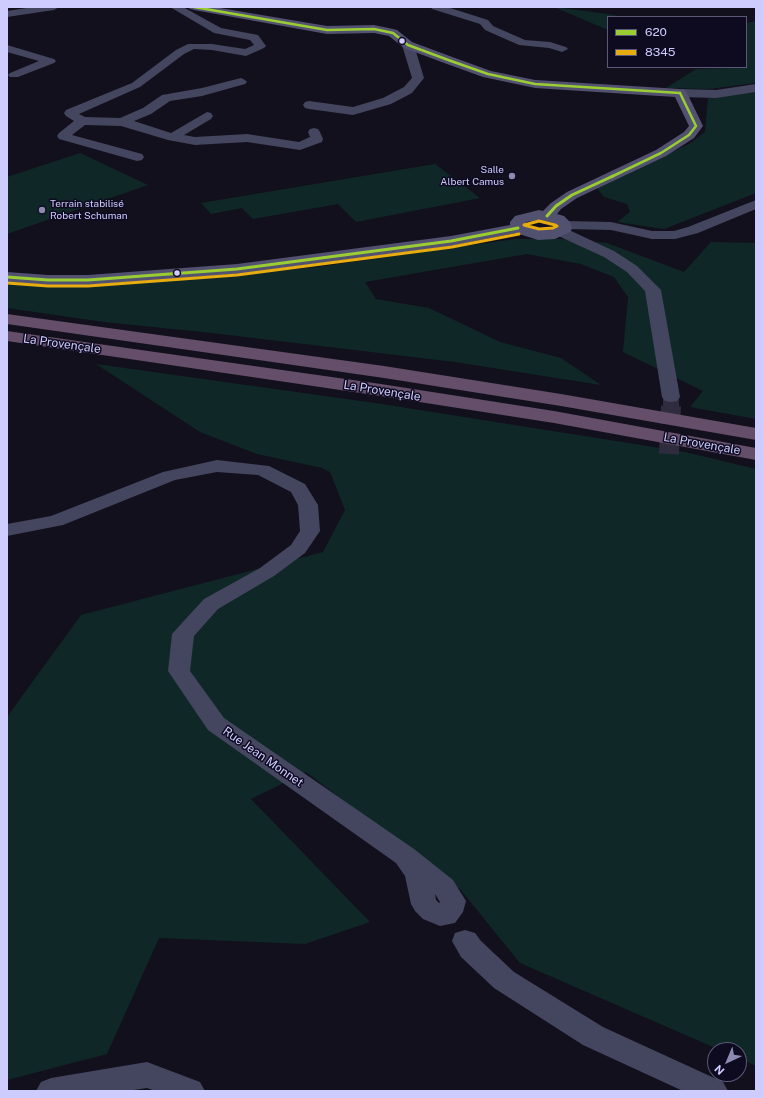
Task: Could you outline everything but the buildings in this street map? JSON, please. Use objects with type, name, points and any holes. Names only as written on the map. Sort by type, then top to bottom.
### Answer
[{"type":"highway","name":"La Provençale","points":[[7,319],[384,372],[561,400],[756,434]]},
{"type":"highway","name":"La Provençale","points":[[7,336],[554,417],[756,454]]},
{"type":"street","points":[[7,14],[54,7]]},
{"type":"street","points":[[175,7],[218,31],[254,37],[260,46],[246,53],[212,47],[192,46],[180,52],[136,85],[70,113],[82,121],[122,122],[172,137],[195,141],[247,134],[300,146],[317,139],[314,132]]},
{"type":"street","points":[[194,7],[327,30],[374,30],[393,33],[408,45],[488,74],[535,84],[716,94],[756,88]]},
{"type":"street","points":[[436,7],[484,22],[509,26],[542,39],[550,45],[562,49]]},
{"type":"street","points":[[309,105],[353,111],[387,101],[408,90],[418,78],[408,45]]},
{"type":"street","points":[[7,48],[50,61],[14,75]]},
{"type":"street","points":[[122,122],[147,111],[166,98],[202,92],[241,82]]},
{"type":"street","points":[[547,216],[556,206],[572,195],[661,153],[689,135],[696,126],[680,93]]},
{"type":"street","points":[[172,137],[207,116]]},
{"type":"street","points":[[82,121],[63,136],[137,157]]},
{"type":"street","points":[[7,277],[48,280],[88,280],[237,269],[451,241],[518,228],[523,232],[538,235],[551,235],[563,228],[611,226],[652,235],[675,235],[693,230],[756,204]]},
{"type":"street","points":[[518,228],[518,222],[521,219],[532,216],[547,216],[558,219],[563,228],[632,268],[653,290],[672,398]]},
{"type":"street","name":"Rue Jean Monnet","points":[[7,530],[56,521],[170,476],[217,466],[262,470],[298,488],[308,505],[310,531],[298,549],[267,572],[212,604],[183,634],[180,671],[216,724],[405,856],[417,874],[424,904],[432,912],[440,916],[456,929],[470,949],[504,980],[593,1036],[713,1091]]},
{"type":"street","points":[[51,1091],[53,1089],[147,1075],[190,1091]]},
{"type":"green space","points":[[554,7],[618,16],[607,16],[607,30]]},
{"type":"green space","points":[[756,21],[756,83],[709,89],[666,88],[696,69],[747,68],[747,23]]},
{"type":"green space","points":[[756,92],[756,193],[664,229],[617,222],[630,212],[627,204],[604,197],[596,187],[689,144],[705,132],[708,98]]},
{"type":"green space","name":"Terrain stabilisé Robert Schuman","points":[[80,153],[148,185],[7,234],[7,177]]},
{"type":"green space","points":[[435,164],[480,198],[356,222],[338,204],[253,219],[242,208],[211,214],[201,203]]},
{"type":"green space","points":[[515,239],[560,239],[607,243],[684,272],[711,242],[756,243],[756,419],[690,407],[703,391],[623,352],[628,297],[614,277],[581,264],[527,254],[365,282],[376,299],[429,308],[500,342],[561,358],[601,385],[455,362],[212,333],[104,322],[7,308],[7,280],[81,285],[200,278],[317,267]]},
{"type":"green space","points":[[96,364],[382,404],[685,452],[756,469],[756,1066],[747,1062],[747,1042],[707,1042],[707,1044],[520,963],[460,889],[306,772],[251,799],[370,922],[305,944],[159,938],[107,1054],[7,1080],[7,717],[81,615],[323,552],[345,510],[330,472],[322,468],[257,454],[200,432]]},
{"type":"tunnel","points":[[671,397],[671,406]]},
{"type":"tunnel","points":[[669,454],[671,406]]},
{"type":"transit line","name":"620","points":[[194,7],[327,30],[374,29],[393,33],[408,45],[451,61],[488,74],[535,84],[680,93]]},
{"type":"transit line","name":"620","points":[[547,216],[556,206],[572,195],[661,153],[689,135],[696,126],[680,93]]},
{"type":"transit line","name":"8345","points":[[539,221],[555,225],[557,226],[553,228],[539,229],[524,225],[539,221]]},
{"type":"transit line","name":"620","points":[[7,277],[48,280],[88,280],[237,269],[451,241],[518,228]]},
{"type":"transit line","name":"8345","points":[[7,283],[48,286],[88,286],[237,275],[452,247],[519,234]]},
{"type":"place","name":"Salle Albert Camus","points":[[512,176]]},
{"type":"place","name":"Terrain stabilisé Robert Schuman","points":[[42,210]]}]
